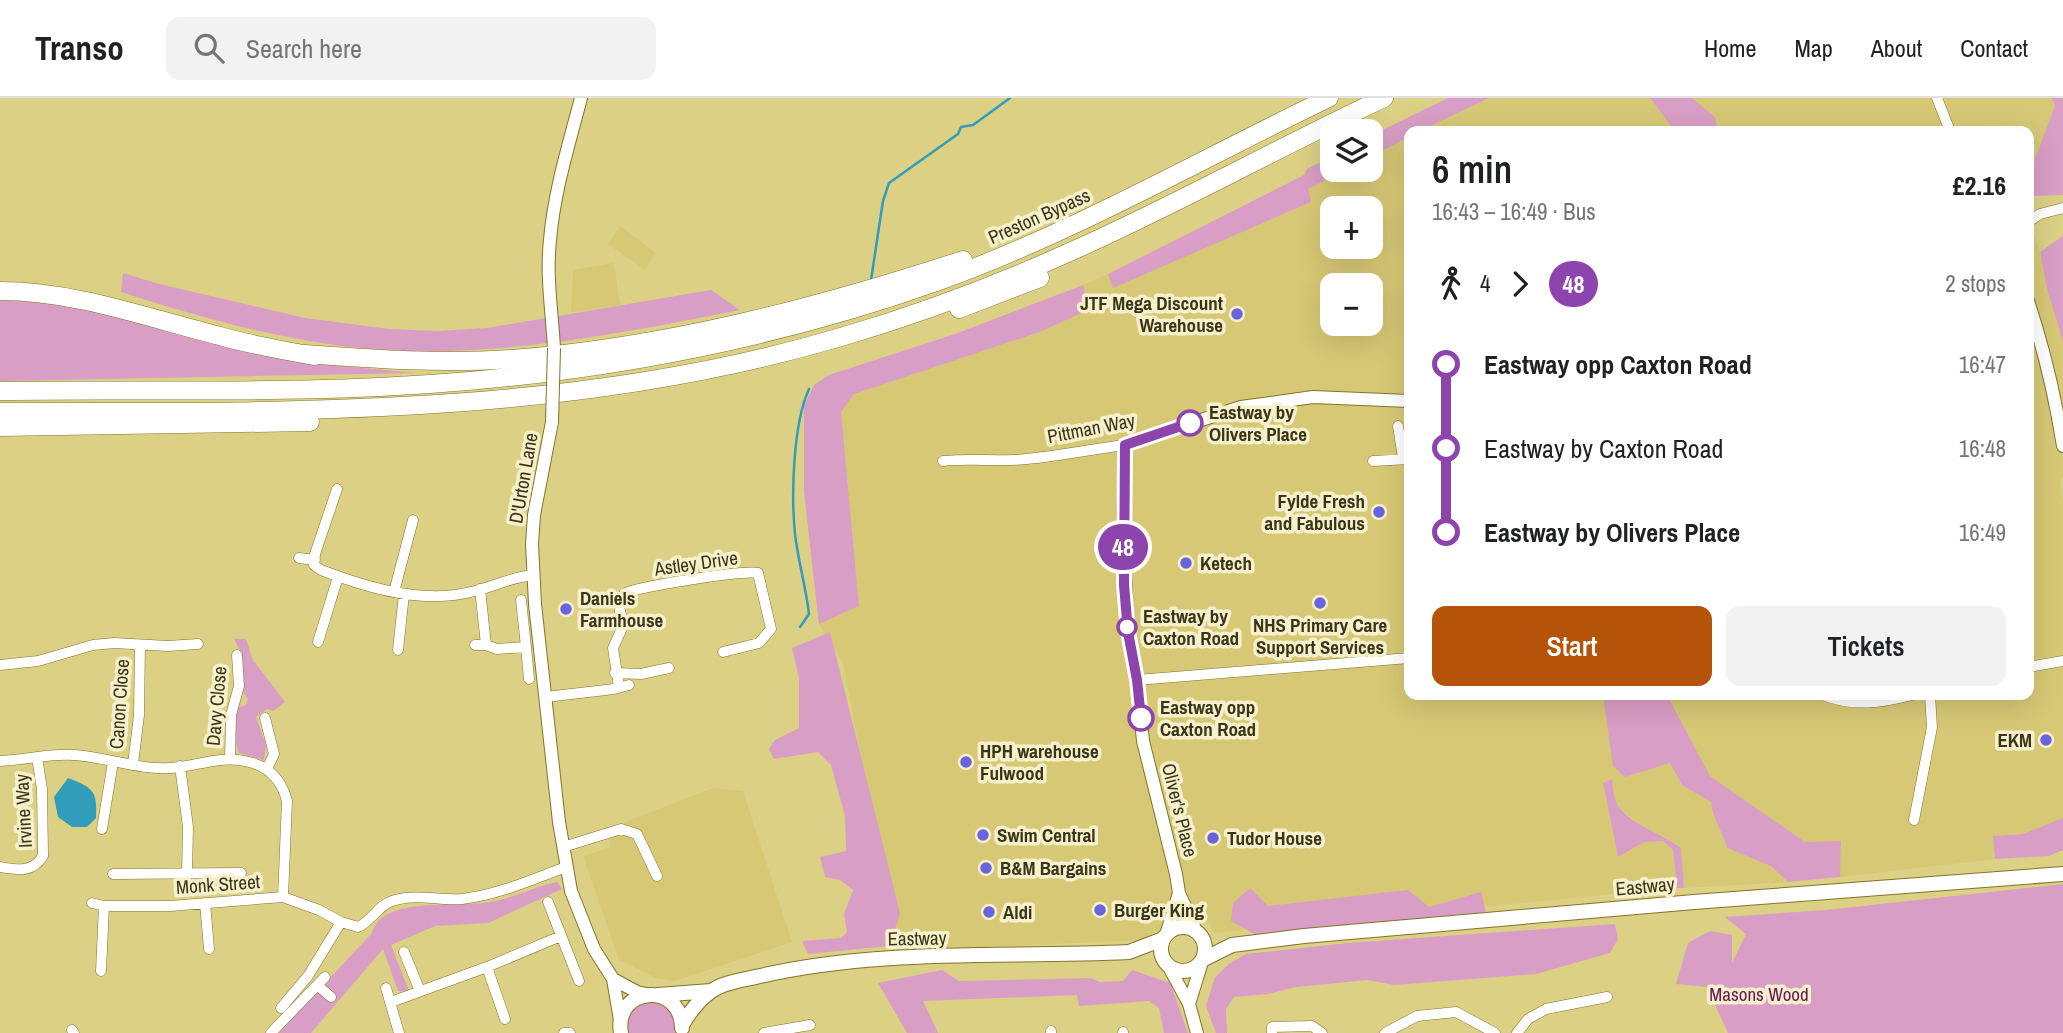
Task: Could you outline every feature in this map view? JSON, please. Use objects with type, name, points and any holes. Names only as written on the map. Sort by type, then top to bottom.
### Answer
[{"type":"highway","name":"Preston Bypass","points":[[752,335],[875,302],[936,282],[1105,211],[1329,98]]},
{"type":"highway","points":[[1354,119],[1385,98]]},
{"type":"highway","points":[[0,412],[348,410],[430,406],[569,393],[746,361],[853,333],[1046,262],[1149,215],[1320,127],[1385,98]]},
{"type":"highway","points":[[0,427],[349,421],[429,417],[570,405],[696,384],[844,348],[1002,294],[1154,226],[1320,139]]},
{"type":"highway","points":[[305,354],[417,361],[468,361],[576,352],[657,340],[773,316],[872,290],[1105,211]]},
{"type":"highway","points":[[0,291],[78,300],[234,340],[359,364],[467,368],[577,359],[752,335]]},
{"type":"highway","points":[[0,391],[348,388],[429,384],[578,369],[659,356],[752,335]]},
{"type":"main road","name":"Eastway","points":[[1203,960],[1232,945],[1506,917],[2063,874]]},
{"type":"main road","points":[[1177,928],[1190,928],[1198,933],[1205,945],[1203,960],[1197,967],[1183,972],[1167,966],[1160,952],[1164,937],[1177,928]]},
{"type":"main road","name":"Eastway","points":[[1198,933],[1232,945]]},
{"type":"main road","name":"Eastway","points":[[654,995],[710,991],[731,983],[799,967],[863,959],[1129,952],[1164,937]]},
{"type":"main road","name":"Eastway","points":[[1129,952],[1167,966]]},
{"type":"main road","points":[[682,1029],[694,1008],[710,991]]},
{"type":"main road","points":[[620,1027],[623,1012],[634,999],[654,995],[675,1006],[682,1029]]},
{"type":"street","name":"D'Urton Lane","points":[[581,98],[550,240],[549,276],[554,348],[552,422],[534,515],[533,575],[566,867],[574,897],[594,948],[613,979],[620,1027]]},
{"type":"street","points":[[1937,98],[1948,126]]},
{"type":"street","points":[[2034,218],[2063,208]]},
{"type":"street","points":[[2034,214],[2040,214]]},
{"type":"street","points":[[2034,320],[2050,370],[2063,446]]},
{"type":"street","name":"Pittman Way","points":[[943,461],[1026,459],[1125,445],[1241,407],[1313,397],[1404,401]]},
{"type":"street","points":[[1398,426],[1404,450]]},
{"type":"street","name":"Oliver's Place","points":[[1125,445],[1124,585],[1143,741],[1179,893],[1198,933]]},
{"type":"street","points":[[1373,461],[1404,458]]},
{"type":"street","points":[[337,489],[326,507],[314,560],[314,565],[321,570],[373,589],[453,595],[515,577],[533,575]]},
{"type":"street","points":[[398,650],[399,593],[413,520]]},
{"type":"street","points":[[299,558],[314,560]]},
{"type":"street","name":"Astley Drive","points":[[546,697],[624,686],[615,673],[613,648],[624,624],[619,606],[627,592],[700,579],[758,573],[771,629],[759,643],[723,652]]},
{"type":"street","points":[[318,642],[338,577]]},
{"type":"street","points":[[480,589],[486,645]]},
{"type":"street","points":[[521,600],[529,679]]},
{"type":"street","name":"Canon Close","points":[[0,665],[38,661],[93,645],[198,644]]},
{"type":"street","name":"Canon Close","points":[[133,764],[139,715],[140,645]]},
{"type":"street","points":[[475,645],[497,649],[526,647]]},
{"type":"street","name":"Davy Close","points":[[230,759],[231,715],[239,686],[237,655]]},
{"type":"street","points":[[1137,680],[1404,657]]},
{"type":"street","points":[[2034,666],[2063,661]]},
{"type":"street","points":[[615,673],[641,674],[669,668]]},
{"type":"street","points":[[1844,700],[1872,703],[1887,700]]},
{"type":"street","points":[[1914,820],[1932,727],[1930,700]]},
{"type":"street","points":[[265,718],[274,754],[267,769]]},
{"type":"street","points":[[0,761],[57,754],[168,768],[230,759],[250,762],[267,769],[284,787],[287,801],[283,897]]},
{"type":"street","name":"Irvine Way","points":[[0,867],[31,869],[43,856],[41,773],[37,757]]},
{"type":"street","points":[[102,828],[113,762]]},
{"type":"street","points":[[180,766],[188,827],[187,874]]},
{"type":"street","points":[[563,847],[621,829],[637,834],[657,876]]},
{"type":"street","name":"Monk Street","points":[[92,903],[104,906],[205,903],[283,897],[319,910],[352,927],[366,923],[379,907],[392,901],[412,897],[479,897],[566,867]]},
{"type":"street","points":[[113,874],[241,873]]},
{"type":"street","name":"Oliver's Place","points":[[1164,937],[1179,893]]},
{"type":"street","points":[[548,902],[579,981]]},
{"type":"street","points":[[205,903],[209,949]]},
{"type":"street","points":[[101,971],[104,906]]},
{"type":"street","points":[[281,1008],[308,976],[341,922]]},
{"type":"street","points":[[391,1002],[487,967],[561,936]]},
{"type":"street","points":[[404,952],[420,991]]},
{"type":"street","points":[[1189,1004],[1203,960]]},
{"type":"street","points":[[1167,966],[1189,1004],[1197,1033]]},
{"type":"street","points":[[487,967],[505,1019]]},
{"type":"street","points":[[613,979],[637,992],[654,995]]},
{"type":"street","points":[[271,1033],[321,981],[331,997]]},
{"type":"street","points":[[386,988],[399,1033]]},
{"type":"street","points":[[1517,1033],[1528,1019],[1546,1009],[1607,997]]},
{"type":"street","points":[[1385,1033],[1417,1016],[1456,1012],[1495,1033]]},
{"type":"street","points":[[764,1033],[810,1025]]},
{"type":"street","points":[[1272,1033],[1272,1027],[1312,1026],[1322,1033]]},
{"type":"street","points":[[564,1033],[570,1033]]},
{"type":"shaded area","points":[[1489,98],[1650,98],[1671,126],[1430,126]]},
{"type":"shaded area","points":[[1692,98],[2052,98],[2055,106],[2034,161],[2034,126],[1717,126],[1715,117]]},
{"type":"shaded area","points":[[1404,140],[1404,700],[1604,700],[1608,723],[1625,777],[1670,763],[1682,785],[1711,802],[1712,814],[1724,834],[1727,848],[1771,866],[1788,882],[1684,888],[1681,848],[1670,839],[1646,829],[1617,806],[1611,779],[1603,783],[1618,857],[1644,842],[1663,841],[1673,850],[1677,888],[1214,933],[1208,921],[1186,915],[1140,940],[898,951],[843,663],[819,624],[859,606],[841,412],[854,393],[1040,332],[1089,309],[1083,285],[1108,274],[1113,287],[1311,202],[1307,189],[1321,182],[1383,182],[1383,150]]},
{"type":"shaded area","points":[[620,226],[656,253],[645,270],[608,244]]},
{"type":"shaded area","points":[[2034,234],[2063,342],[2063,476],[2060,482],[2063,507],[2063,818],[2023,834],[1993,836],[1995,859],[1840,877],[1841,841],[1805,842],[1710,776],[1670,700],[2034,700]]},
{"type":"shaded area","points":[[614,263],[620,305],[571,312],[573,270]]},
{"type":"shaded area","points":[[713,788],[743,791],[792,942],[675,981],[656,978],[619,960],[583,856],[611,847],[607,829]]},
{"type":"green space","points":[[1448,98],[1489,98],[1430,126],[1404,126],[1404,140],[1383,150],[1383,130]]},
{"type":"green space","points":[[1650,98],[1692,98],[1715,117],[1717,126],[1671,126]]},
{"type":"green space","points":[[2052,98],[2063,98],[2063,195],[2034,196],[2034,161],[2055,106]]},
{"type":"green space","points":[[1320,162],[1322,182],[1308,189],[1311,202],[1113,288],[1108,274],[1304,175],[1307,169]]},
{"type":"green space","points":[[2063,236],[2063,342],[2047,289],[2040,252]]},
{"type":"green space","points":[[123,273],[305,318],[389,329],[439,331],[487,328],[711,290],[740,310],[535,345],[431,351],[379,350],[275,334],[172,308],[121,292]]},
{"type":"green space","points":[[1083,285],[1090,309],[1040,332],[854,394],[841,412],[859,606],[819,624],[804,492],[804,406],[814,385],[829,375],[955,334]]},
{"type":"green space","points":[[0,297],[48,298],[322,364],[416,373],[0,381]]},
{"type":"green space","points":[[830,632],[900,914],[889,946],[808,954],[802,941],[841,938],[847,932],[844,914],[853,890],[840,880],[825,877],[820,857],[846,851],[845,816],[831,765],[818,752],[774,759],[769,749],[775,740],[799,728],[799,678],[792,648]]},
{"type":"green space","points":[[234,639],[246,639],[253,660],[285,702],[273,711],[267,709],[256,717],[266,745],[264,760],[239,753],[236,742],[236,712],[239,707],[246,705],[248,699],[242,691],[242,654]]},
{"type":"green space","points":[[1604,700],[1670,700],[1710,776],[1805,842],[1841,841],[1840,877],[1788,882],[1771,866],[1727,848],[1711,802],[1682,785],[1670,763],[1625,777],[1613,766]]},
{"type":"green space","points":[[1612,779],[1616,801],[1625,814],[1681,848],[1684,888],[1677,888],[1673,850],[1663,841],[1644,842],[1618,857],[1603,783]]},
{"type":"green space","points":[[2063,818],[2063,850],[2049,856],[1995,859],[1993,836],[2023,834]]},
{"type":"green space","points":[[557,882],[562,889],[488,923],[435,926],[391,945],[409,991],[398,991],[383,949],[311,1033],[279,1033],[371,934],[379,920],[390,913],[418,906],[495,901]]},
{"type":"green space","name":"Masons Wood","points":[[2063,884],[2063,1033],[1728,1033],[1707,987],[1676,984],[1688,943],[1710,931],[1732,935],[1732,963],[1746,934],[1725,917],[1826,910]]},
{"type":"green space","points":[[1250,888],[1268,906],[1408,890],[1429,907],[1481,892],[1486,912],[1254,934],[1231,921],[1233,903]]},
{"type":"green space","points":[[1615,924],[1618,939],[1610,953],[1536,974],[1394,985],[1367,980],[1234,997],[1226,1009],[1227,1033],[1216,1033],[1206,1006],[1215,977],[1246,954],[1348,943]]},
{"type":"green space","points":[[942,970],[959,981],[1091,978],[1100,982],[1123,981],[1132,970],[1170,983],[1188,1033],[1164,1033],[1159,1008],[1149,1001],[1079,1006],[1077,995],[923,1001],[938,1033],[907,1033],[878,983]]},
{"type":"green space","points":[[650,1002],[662,1005],[670,1012],[675,1021],[675,1033],[628,1033],[628,1022],[632,1013]]},
{"type":"water","points":[[68,778],[89,788],[94,796],[96,818],[87,827],[72,827],[58,817],[54,797]]},
{"type":"waterway","points":[[871,280],[883,201],[889,183],[958,134],[961,127],[973,125],[1010,98]]},
{"type":"waterway","points":[[800,627],[809,614],[795,534],[793,480],[796,440],[809,389]]},
{"type":"bus line","name":"48","points":[[1141,718],[1124,585],[1125,445],[1190,423]]},
{"type":"place","name":"JTF Mega Discount Warehouse","points":[[1237,314]]},
{"type":"place","name":"Eastway by Olivers Place","points":[[1190,423]]},
{"type":"place","name":"Fylde Fresh and Fabulous","points":[[1379,512]]},
{"type":"place","name":"Ketech","points":[[1186,563]]},
{"type":"place","name":"NHS Primary Care Support Services","points":[[1320,603]]},
{"type":"place","name":"Daniels Farmhouse","points":[[566,609]]},
{"type":"place","name":"Eastway by Caxton Road","points":[[1127,627]]},
{"type":"place","name":"Eastway opp Caxton Road","points":[[1141,718]]},
{"type":"place","name":"EKM","points":[[2046,740]]},
{"type":"place","name":"HPH warehouse Fulwood","points":[[966,762]]},
{"type":"place","name":"Swim Central","points":[[983,835]]},
{"type":"place","name":"Tudor House","points":[[1213,838]]},
{"type":"place","name":"B&M Bargains","points":[[986,868]]},
{"type":"place","name":"Burger King","points":[[1100,910]]},
{"type":"place","name":"Aldi","points":[[989,912]]}]
